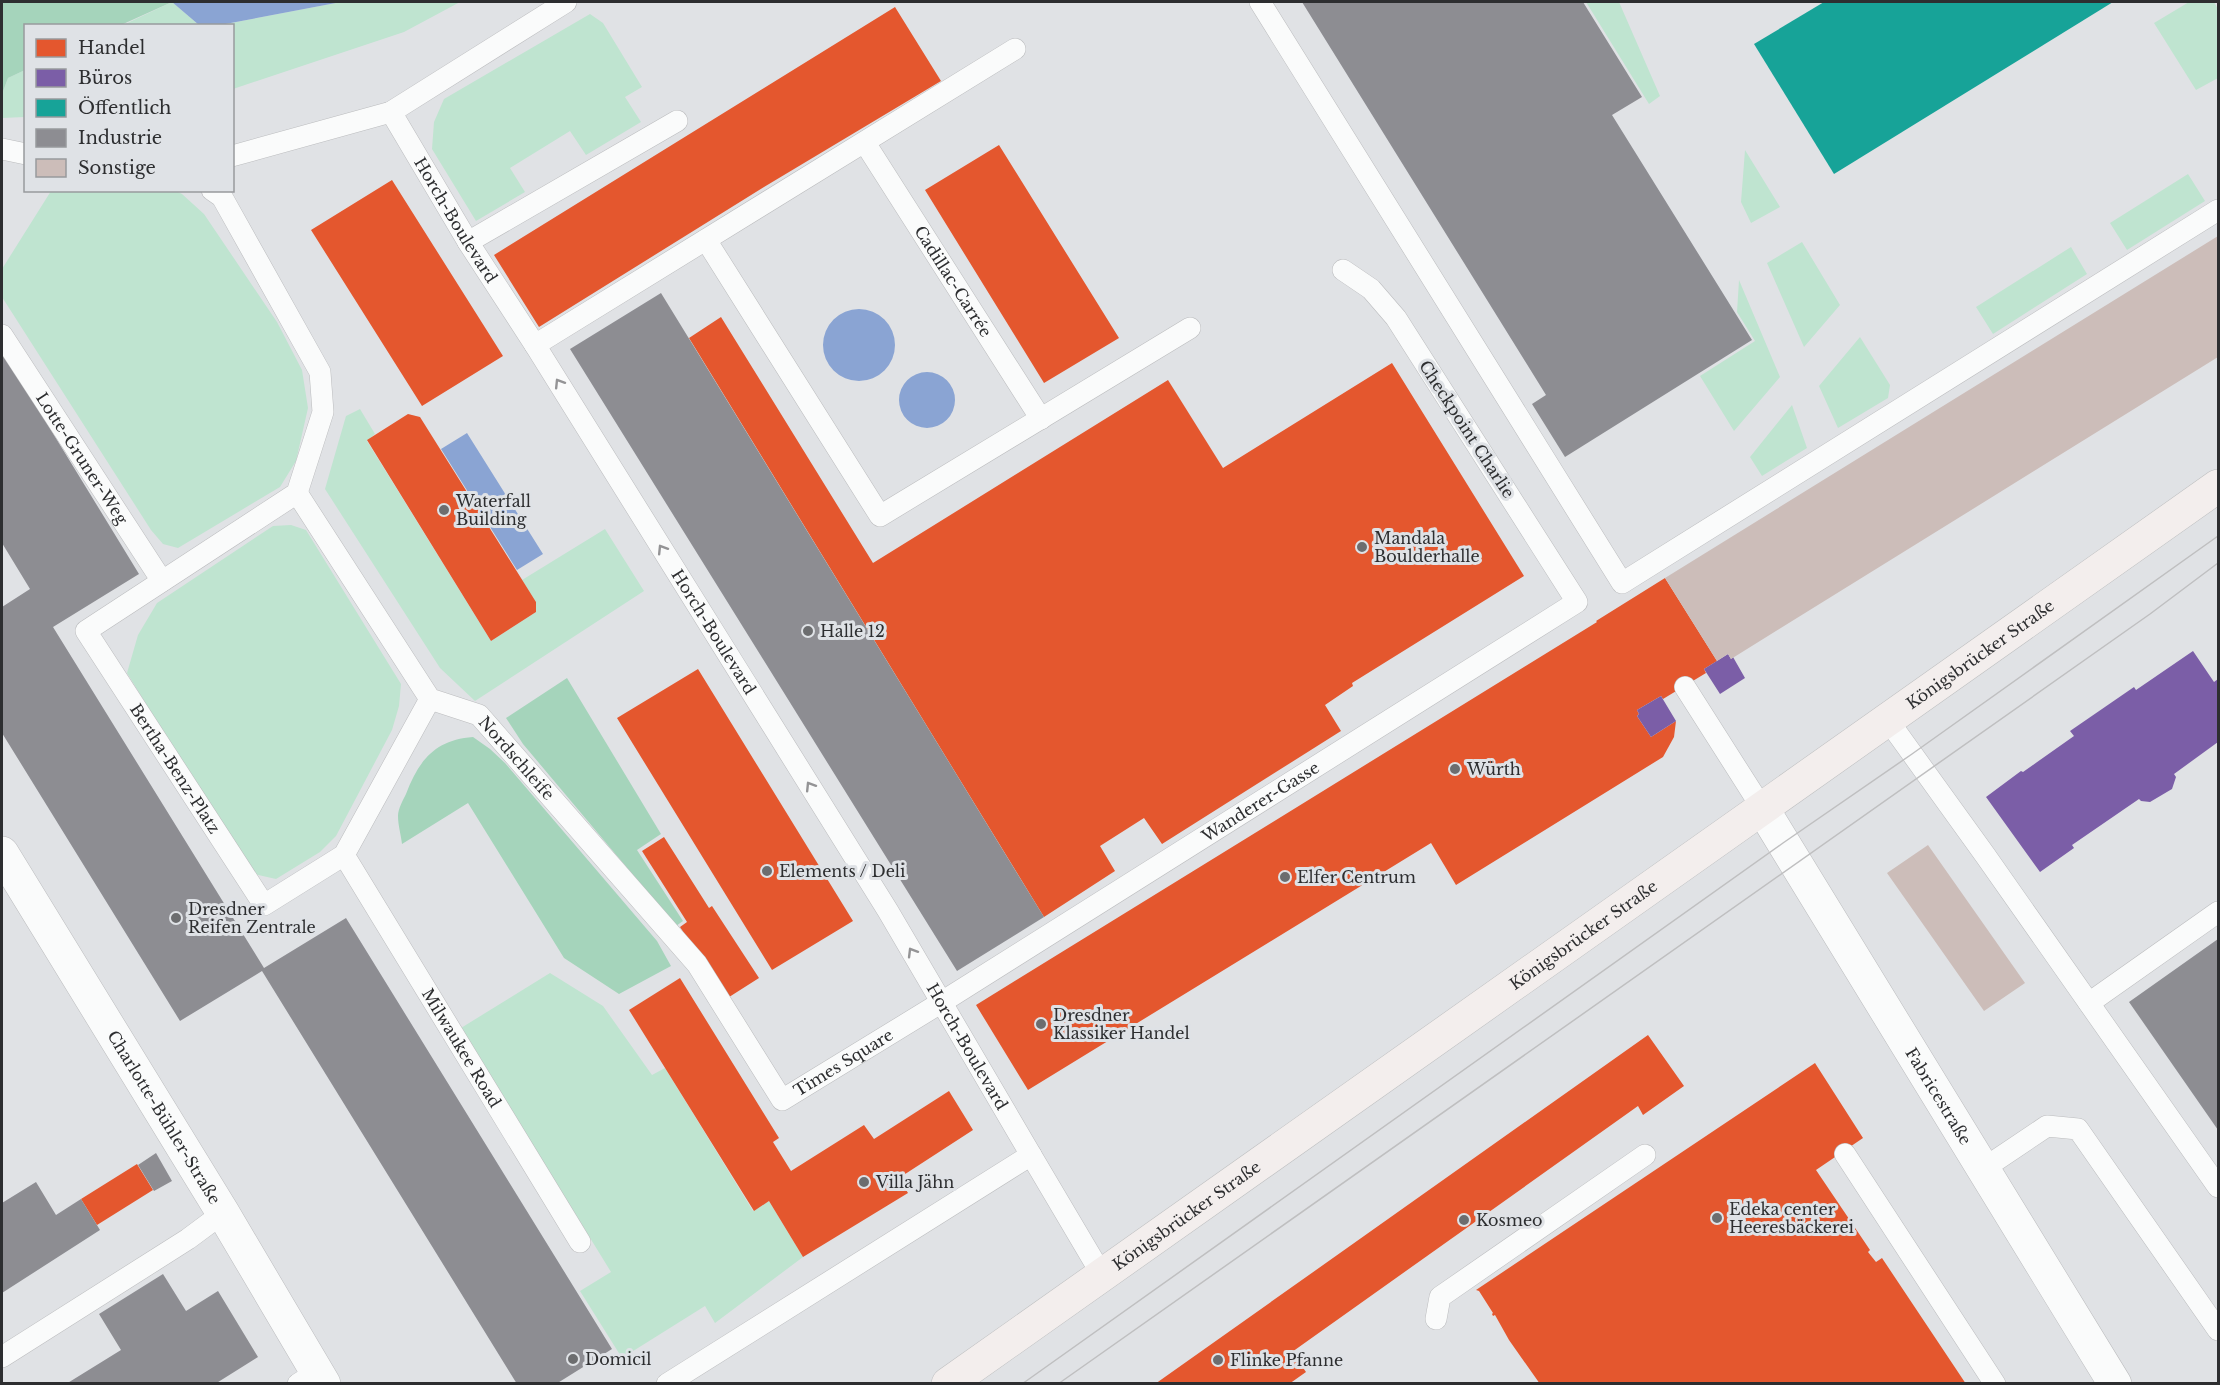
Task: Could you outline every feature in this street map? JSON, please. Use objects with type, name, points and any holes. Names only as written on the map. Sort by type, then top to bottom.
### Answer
[{"type":"main road","name":"Königsbrücker Straße","points":[[948,1383],[2218,486]]},
{"type":"street","name":"Fabricestraße","points":[[1762,808],[2115,1383]]},
{"type":"street","name":"Charlotte-Bühler-Straße","points":[[2,853],[223,1213],[313,1380]]},
{"type":"lane","points":[[234,155],[391,112],[566,2]]},
{"type":"lane","points":[[1260,2],[1626,591],[2218,210]]},
{"type":"lane","points":[[535,345],[1015,49]]},
{"type":"lane","name":"Horch-Boulevard","points":[[391,112],[468,242],[535,345],[875,890],[1102,1275]]},
{"type":"lane","points":[[468,242],[677,121]]},
{"type":"lane","name":"Cadillac-Carrée","points":[[865,143],[1041,419]]},
{"type":"lane","points":[[2,149],[24,154]]},
{"type":"lane","points":[[162,581],[297,493],[323,412],[320,372],[222,197],[215,192]]},
{"type":"lane","points":[[706,240],[880,516],[1190,328]]},
{"type":"lane","name":"Checkpoint Charlie","points":[[1343,270],[1371,289],[1396,318],[1577,602]]},
{"type":"lane","name":"Lotte-Gruner-Weg","points":[[2,335],[162,581]]},
{"type":"lane","points":[[297,493],[430,699],[344,855]]},
{"type":"lane","name":"Bertha-Benz-Platz","points":[[162,581],[86,631],[264,905],[344,855]]},
{"type":"lane","name":"Wanderer-Gasse","points":[[942,1002],[1577,602]]},
{"type":"lane","points":[[1685,687],[1762,808]]},
{"type":"lane","name":"Nordschleife","points":[[430,699],[479,715],[697,963],[702,972]]},
{"type":"lane","points":[[1887,720],[2218,1187]]},
{"type":"lane","name":"Milwaukee Road","points":[[344,855],[579,1242]]},
{"type":"lane","points":[[2089,1003],[2218,912]]},
{"type":"lane","name":"Times Square","points":[[702,972],[782,1100],[942,1002]]},
{"type":"lane","points":[[1983,1169],[2047,1126],[2078,1130],[2218,1330]]},
{"type":"lane","points":[[1845,1154],[1995,1383]]},
{"type":"lane","points":[[667,1383],[1031,1155]]},
{"type":"lane","points":[[1436,1319],[1440,1297],[1645,1155]]},
{"type":"lane","points":[[2,1357],[188,1239],[223,1213]]},
{"type":"green space","points":[[2,2],[172,2],[123,24],[24,24],[24,70],[8,78],[2,94]]},
{"type":"green space","points":[[172,2],[198,24],[125,24]]},
{"type":"green space","points":[[341,2],[460,2],[404,32],[234,89],[234,24],[225,24]]},
{"type":"green space","points":[[1586,2],[1619,2],[1660,96],[1649,104]]},
{"type":"green space","points":[[2189,2],[2214,2],[2218,9],[2218,78],[2196,90],[2154,23]]},
{"type":"green space","points":[[590,14],[603,23],[642,87],[625,97],[641,122],[586,155],[570,131],[510,168],[525,192],[476,221],[432,149],[434,122],[444,99]]},
{"type":"green space","points":[[24,70],[24,117],[2,118],[2,94],[8,78]]},
{"type":"green space","points":[[1745,150],[1780,207],[1751,223],[1741,202]]},
{"type":"green space","points":[[2188,174],[2205,201],[2127,250],[2110,223]]},
{"type":"green space","points":[[50,192],[178,192],[182,194],[204,214],[277,322],[302,370],[308,408],[296,461],[280,487],[178,548],[163,544],[151,530],[2,297],[2,269]]},
{"type":"green space","points":[[1802,242],[1840,305],[1804,347],[1767,263]]},
{"type":"green space","points":[[2071,247],[2087,274],[1993,334],[1976,307]]},
{"type":"green space","points":[[1739,280],[1780,377],[1734,431],[1700,376],[1755,341],[1737,312]]},
{"type":"green space","points":[[1860,337],[1890,385],[1888,398],[1838,428],[1819,386]]},
{"type":"green space","points":[[1792,405],[1807,448],[1762,476],[1750,457]]},
{"type":"green space","points":[[360,409],[375,434],[367,441],[491,641],[536,612],[536,602],[522,580],[605,529],[644,591],[475,701],[440,668],[325,489],[346,416]]},
{"type":"green space","points":[[291,525],[306,530],[401,684],[399,706],[392,730],[336,836],[320,852],[276,879],[250,873],[127,673],[138,635],[157,603],[273,526]]},
{"type":"green space","points":[[567,678],[661,834],[637,850],[683,921],[676,926],[523,744],[506,718]]},
{"type":"green space","points":[[473,737],[505,763],[657,941],[671,966],[619,994],[564,958],[468,803],[402,844],[398,813],[417,771],[430,754],[439,747],[448,742]]},
{"type":"green space","points":[[550,973],[603,1006],[652,1075],[665,1068],[753,1211],[769,1201],[803,1257],[715,1323],[705,1306],[622,1358],[580,1291],[611,1272],[461,1028]]},
{"type":"water","points":[[172,2],[341,2],[225,24],[198,24]]},
{"type":"water","points":[[852,309],[866,309],[885,319],[895,338],[895,352],[885,371],[866,381],[852,381],[833,371],[823,352],[823,338],[833,319]]},
{"type":"water","points":[[927,372],[938,374],[947,380],[953,389],[955,400],[953,411],[947,420],[938,426],[927,428],[916,426],[907,420],[901,411],[899,400],[901,389],[907,380],[916,374]]},
{"type":"water","points":[[467,433],[543,554],[517,570],[441,449]]},
{"type":"building: Handel","points":[[895,7],[941,81],[764,187],[539,327],[494,255]]},
{"type":"building: Handel","points":[[999,145],[1119,338],[1044,383],[925,190]]},
{"type":"building: Handel","points":[[392,180],[503,356],[422,406],[311,230]]},
{"type":"building: Handel","points":[[721,317],[873,563],[1168,380],[1223,468],[1392,363],[1524,576],[1352,683],[1353,686],[1325,705],[1341,731],[1162,844],[1144,818],[1100,846],[1115,871],[1044,917],[689,338]]},
{"type":"building: Handel","name":"Waterfall Building","points":[[408,414],[420,417],[536,602],[536,612],[491,641],[367,440]]},
{"type":"building: Handel","points":[[1665,578],[1717,661],[1704,669],[1706,673],[1663,699],[1661,696],[1637,710],[1639,714],[1637,716],[1651,737],[1676,721],[1674,737],[1663,757],[1456,885],[1431,843],[1028,1090],[976,1005]]},
{"type":"building: Handel","points":[[698,669],[853,921],[772,970],[617,718]]},
{"type":"building: Handel","points":[[664,837],[709,908],[712,906],[759,978],[726,999],[680,927],[687,922],[642,851]]},
{"type":"building: Handel","points":[[680,978],[779,1138],[773,1142],[791,1171],[864,1125],[874,1139],[949,1091],[973,1130],[899,1178],[908,1193],[803,1257],[769,1201],[754,1211],[629,1010]]},
{"type":"building: Handel","points":[[1648,1035],[1684,1086],[1643,1115],[1638,1106],[1292,1352],[1306,1372],[1289,1384],[1155,1384]]},
{"type":"building: Handel","name":"Edeka center Heeresbäckerei","points":[[1815,1063],[1863,1138],[1816,1170],[1870,1250],[1868,1252],[1876,1262],[1882,1258],[1966,1384],[1540,1384],[1509,1340],[1495,1315],[1493,1316],[1479,1291],[1476,1290]]},
{"type":"building: Handel","points":[[137,1164],[153,1190],[97,1225],[81,1199]]},
{"type":"building: Büros","points":[[2193,651],[2214,682],[2218,679],[2218,742],[2174,774],[2176,777],[2172,789],[2150,802],[2139,799],[2072,845],[2074,848],[2040,872],[1986,797],[2074,736],[2070,731],[2134,687],[2136,690]]},
{"type":"building: Büros","points":[[1728,654],[1731,659],[1733,657],[1745,678],[1720,694],[1704,669]]},
{"type":"building: Büros","points":[[1661,696],[1676,721],[1651,737],[1637,716],[1639,714],[1637,710]]},
{"type":"building: Öffentlich","points":[[1824,2],[2113,2],[1834,174],[1754,44]]},
{"type":"building: Industrie","points":[[1302,2],[1583,2],[1642,97],[1612,115],[1752,340],[1565,457],[1532,404],[1546,395]]},
{"type":"building: Industrie","name":"Halle 12","points":[[661,293],[1044,917],[957,971],[570,349]]},
{"type":"building: Industrie","points":[[2,350],[139,574],[53,627],[264,968],[346,918],[612,1349],[556,1384],[517,1384],[262,971],[180,1021],[2,733],[2,607],[30,589],[2,543]]},
{"type":"building: Industrie","points":[[2218,939],[2218,1130],[2129,1002]]},
{"type":"building: Industrie","points":[[156,1153],[172,1181],[154,1191],[138,1165]]},
{"type":"building: Industrie","points":[[36,1182],[56,1215],[81,1199],[100,1230],[2,1293],[2,1203]]},
{"type":"building: Industrie","points":[[163,1274],[186,1311],[218,1291],[258,1357],[215,1384],[66,1384],[121,1350],[99,1314]]},
{"type":"building: Sonstige","points":[[2218,236],[2218,357],[1731,659],[1728,654],[1717,661],[1665,578]]},
{"type":"building: Sonstige","points":[[1928,845],[2025,983],[1984,1011],[1887,873]]},
{"type":"tram line","points":[[1022,1384],[2218,536]]},
{"type":"tram line","points":[[1058,1384],[2150,614],[2218,563]]},
{"type":"place","name":"Waterfall Building","points":[[444,510]]},
{"type":"place","name":"Mandala Boulderhalle","points":[[1362,547]]},
{"type":"place","name":"Halle 12","points":[[808,631]]},
{"type":"place","name":"Würth","points":[[1455,769]]},
{"type":"place","name":"Elements / Deli","points":[[767,871]]},
{"type":"place","name":"Elfer Centrum","points":[[1285,877]]},
{"type":"place","name":"Dresdner Reifen Zentrale","points":[[176,918]]},
{"type":"place","name":"Dresdner Klassiker Handel","points":[[1041,1024]]},
{"type":"place","name":"Villa Jähn","points":[[864,1182]]},
{"type":"place","name":"Edeka center Heeresbäckerei","points":[[1717,1218]]},
{"type":"place","name":"Kosmeo","points":[[1464,1220]]},
{"type":"place","name":"Domicil","points":[[573,1359]]},
{"type":"place","name":"Flinke Pfanne","points":[[1218,1360]]}]
